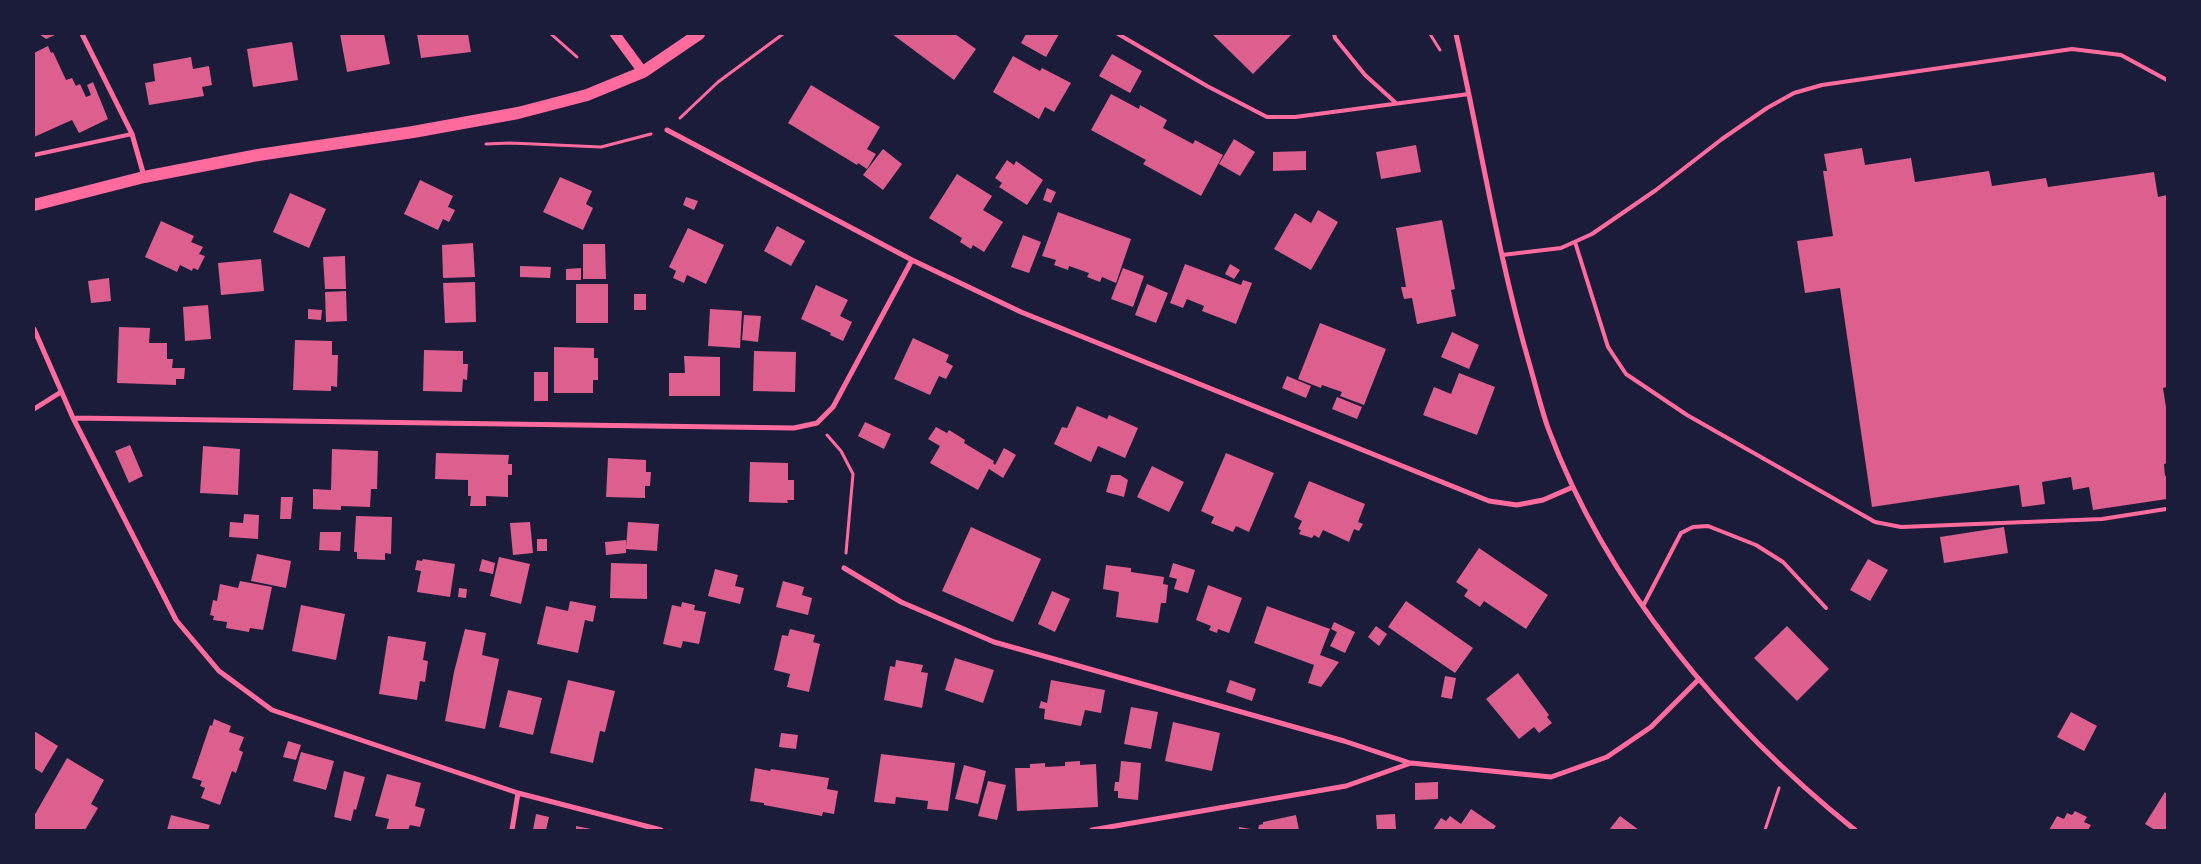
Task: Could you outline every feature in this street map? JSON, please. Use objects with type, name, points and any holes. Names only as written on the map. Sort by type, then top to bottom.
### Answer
[{"type":"main road","points":[[615,34],[643,72]]},
{"type":"main road","points":[[34,205],[144,176],[258,154],[413,132],[518,113],[586,95],[643,72],[700,34]]},
{"type":"street","points":[[82,34],[132,134],[144,176]]},
{"type":"street","points":[[1456,34],[1511,302],[1548,428],[1573,487],[1598,534],[1643,606],[1699,679],[1754,738],[1829,810],[1855,830]]},
{"type":"street","points":[[667,130],[912,260],[1021,312],[1489,501],[1517,505],[1543,500],[1573,487]]},
{"type":"street","points":[[72,418],[794,428],[817,423],[833,406],[912,260]]},
{"type":"street","points":[[34,329],[72,418],[176,620],[219,671],[272,710],[518,794],[661,830]]},
{"type":"street","points":[[34,410],[61,392]]},
{"type":"street","points":[[844,568],[901,602],[994,642],[1344,741],[1411,764],[1551,777],[1607,757],[1651,726],[1699,679]]},
{"type":"street","points":[[1092,830],[1346,786],[1411,764]]},
{"type":"street","points":[[512,830],[518,794]]},
{"type":"lane","points":[[1118,34],[1207,86],[1267,118],[1295,117],[1469,94]]},
{"type":"lane","points":[[1334,34],[1334,38],[1365,75],[1396,104]]},
{"type":"lane","points":[[1502,255],[1561,248],[1592,234],[1656,190],[1722,139],[1767,108],[1794,93],[1822,85],[2072,49],[2121,55],[2167,80]]},
{"type":"lane","points":[[34,155],[132,134]]},
{"type":"lane","points":[[1575,242],[1608,347],[1626,374],[1687,415],[1875,522],[1901,527],[2102,519],[2166,509]]},
{"type":"lane","points":[[1643,606],[1680,532],[1693,527],[1708,526],[1756,545],[1782,562],[1826,608]]},
{"type":"path","points":[[551,34],[577,57]]},
{"type":"path","points":[[486,144],[510,143],[601,148],[667,130],[718,82],[783,34]]},
{"type":"path","points":[[817,423],[841,451],[853,474],[844,568]]},
{"type":"path","points":[[1765,830],[1786,768]]},
{"type":"building","points":[[39,34],[57,34],[46,39]]},
{"type":"building","points":[[340,34],[384,34],[390,64],[347,72]]},
{"type":"building","points":[[417,34],[468,34],[471,52],[421,58]]},
{"type":"building","points":[[892,34],[955,34],[976,49],[954,80]]},
{"type":"building","points":[[1026,34],[1059,34],[1046,57],[1021,43]]},
{"type":"building","points":[[1212,34],[1292,34],[1253,74]]},
{"type":"building","points":[[292,42],[298,80],[253,87],[247,49]]},
{"type":"building","points":[[48,46],[51,53],[53,52],[66,80],[72,78],[76,86],[80,84],[86,97],[91,95],[87,85],[93,82],[108,119],[79,133],[72,120],[34,137],[34,53]]},
{"type":"building","points":[[1112,54],[1142,71],[1130,93],[1099,76]]},
{"type":"building","points":[[1013,56],[1040,71],[1042,68],[1071,83],[1054,112],[1045,107],[1039,119],[993,92]]},
{"type":"building","points":[[191,57],[193,69],[209,66],[212,85],[202,87],[204,96],[149,105],[145,83],[155,81],[153,64]]},
{"type":"building","points":[[811,85],[880,127],[867,149],[876,154],[867,169],[858,163],[857,165],[788,123]]},
{"type":"building","points":[[1111,94],[1139,109],[1140,105],[1167,120],[1163,128],[1193,144],[1195,140],[1223,155],[1201,196],[1143,164],[1146,160],[1091,130]]},
{"type":"building","points":[[1234,139],[1255,152],[1240,176],[1219,164]]},
{"type":"building","points":[[1416,145],[1421,172],[1381,179],[1376,152]]},
{"type":"building","points":[[1862,148],[1865,165],[1911,158],[1915,182],[1989,171],[1992,186],[2046,178],[2048,187],[2154,172],[2158,197],[2167,195],[2167,387],[2163,388],[2167,414],[2167,463],[2164,464],[2165,476],[2167,475],[2167,499],[2093,510],[2089,487],[2073,490],[2071,477],[2042,482],[2045,504],[2022,507],[2019,485],[1872,507],[1840,288],[1805,293],[1797,241],[1833,236],[1823,171],[1827,171],[1824,154]]},
{"type":"building","points":[[883,149],[902,164],[883,190],[863,175]]},
{"type":"building","points":[[1306,151],[1306,170],[1273,171],[1273,152]]},
{"type":"building","points":[[1007,160],[1014,165],[1016,161],[1043,180],[1027,205],[999,187],[1002,183],[995,178]]},
{"type":"building","points":[[957,174],[992,196],[983,210],[1003,222],[984,252],[973,245],[971,249],[960,242],[962,238],[929,218]]},
{"type":"building","points":[[560,177],[592,191],[586,204],[593,208],[583,230],[543,212]]},
{"type":"building","points":[[420,180],[453,196],[448,207],[455,210],[449,222],[443,219],[438,230],[404,214]]},
{"type":"building","points":[[1047,188],[1056,192],[1051,203],[1043,200]]},
{"type":"building","points":[[290,193],[326,209],[309,248],[273,232]]},
{"type":"building","points":[[686,197],[698,201],[694,210],[683,205]]},
{"type":"building","points":[[1318,210],[1338,222],[1311,270],[1274,249],[1295,213],[1311,223]]},
{"type":"building","points":[[1058,212],[1131,239],[1116,283],[1102,277],[1100,282],[1087,277],[1089,273],[1069,266],[1068,270],[1054,265],[1056,260],[1042,256]]},
{"type":"building","points":[[1442,220],[1455,289],[1451,290],[1456,316],[1417,324],[1412,298],[1404,299],[1401,287],[1406,287],[1396,228]]},
{"type":"building","points":[[161,221],[194,236],[191,242],[203,247],[199,254],[205,256],[198,270],[193,268],[192,271],[180,265],[177,272],[145,257]]},
{"type":"building","points":[[777,226],[805,241],[791,266],[764,251]]},
{"type":"building","points":[[688,228],[724,245],[706,284],[687,275],[684,283],[673,278],[676,271],[669,267]]},
{"type":"building","points":[[1023,235],[1041,242],[1029,273],[1011,267]]},
{"type":"building","points":[[473,243],[475,277],[443,278],[442,245]]},
{"type":"building","points":[[583,244],[605,244],[606,279],[583,279]]},
{"type":"building","points":[[345,256],[346,289],[325,289],[323,257]]},
{"type":"building","points":[[261,259],[264,291],[221,295],[218,263]]},
{"type":"building","points":[[1185,264],[1241,285],[1243,280],[1252,283],[1236,324],[1202,311],[1204,306],[1187,299],[1183,308],[1170,303]]},
{"type":"building","points":[[1230,264],[1240,270],[1234,279],[1225,274]]},
{"type":"building","points":[[520,266],[551,267],[550,278],[520,277]]},
{"type":"building","points":[[581,268],[581,280],[566,280],[566,269]]},
{"type":"building","points":[[1123,268],[1144,276],[1133,307],[1111,299]]},
{"type":"building","points":[[109,278],[111,301],[91,303],[88,281]]},
{"type":"building","points":[[475,282],[476,322],[445,323],[443,283]]},
{"type":"building","points":[[576,284],[608,284],[608,323],[576,323]]},
{"type":"building","points":[[1147,284],[1168,293],[1156,323],[1135,315]]},
{"type":"building","points":[[816,285],[848,300],[840,316],[852,322],[843,341],[830,335],[831,333],[801,319]]},
{"type":"building","points":[[346,291],[347,321],[326,322],[325,292]]},
{"type":"building","points":[[634,294],[646,294],[646,310],[634,310]]},
{"type":"building","points":[[208,305],[211,339],[185,341],[183,307]]},
{"type":"building","points":[[308,309],[322,310],[321,320],[308,319]]},
{"type":"building","points":[[710,309],[742,311],[740,348],[708,346]]},
{"type":"building","points":[[744,315],[761,316],[758,342],[742,340]]},
{"type":"building","points":[[1320,323],[1386,349],[1364,405],[1340,396],[1342,392],[1322,385],[1321,388],[1298,379]]},
{"type":"building","points":[[119,327],[150,328],[149,343],[167,343],[167,359],[173,359],[172,368],[185,368],[184,379],[176,379],[176,385],[117,383]]},
{"type":"building","points":[[1452,332],[1479,345],[1469,369],[1441,357]]},
{"type":"building","points":[[913,338],[949,355],[946,362],[953,366],[946,379],[939,376],[930,395],[894,379]]},
{"type":"building","points":[[295,340],[332,341],[332,355],[338,355],[337,387],[331,386],[331,391],[293,390]]},
{"type":"building","points":[[554,347],[594,348],[594,358],[598,358],[598,380],[593,380],[593,393],[554,393]]},
{"type":"building","points":[[424,350],[463,351],[463,364],[468,364],[467,380],[463,379],[462,392],[423,391]]},
{"type":"building","points":[[754,351],[796,352],[795,392],[753,391]]},
{"type":"building","points":[[684,356],[720,357],[720,396],[669,396],[669,373],[685,373]]},
{"type":"building","points":[[534,372],[548,372],[548,401],[534,401]]},
{"type":"building","points":[[1459,373],[1495,387],[1477,435],[1423,415],[1434,387],[1451,394]]},
{"type":"building","points":[[1287,376],[1311,386],[1306,398],[1282,388]]},
{"type":"building","points":[[1337,397],[1362,407],[1357,419],[1332,409]]},
{"type":"building","points":[[1077,406],[1107,419],[1109,415],[1138,428],[1125,458],[1098,446],[1091,462],[1054,444],[1062,427],[1067,428]]},
{"type":"building","points":[[865,422],[891,434],[884,449],[858,436]]},
{"type":"building","points":[[936,427],[947,433],[949,430],[965,440],[964,443],[994,461],[995,465],[1004,448],[1016,455],[1003,478],[989,469],[978,490],[930,463],[940,446],[928,439]]},
{"type":"building","points":[[130,445],[143,476],[129,483],[115,451]]},
{"type":"building","points":[[203,446],[240,449],[238,495],[200,493]]},
{"type":"building","points":[[332,449],[378,451],[377,489],[371,489],[370,507],[341,506],[341,510],[313,509],[313,489],[331,490]]},
{"type":"building","points":[[436,453],[509,455],[508,464],[512,464],[512,475],[508,475],[508,497],[486,496],[486,506],[470,506],[471,496],[468,496],[468,480],[435,479]]},
{"type":"building","points":[[1226,453],[1274,473],[1249,532],[1236,526],[1233,532],[1211,523],[1214,517],[1201,511]]},
{"type":"building","points":[[608,458],[646,460],[646,472],[651,472],[650,486],[645,486],[645,498],[606,497]]},
{"type":"building","points":[[750,462],[788,463],[788,480],[794,480],[794,500],[787,500],[788,503],[749,502]]},
{"type":"building","points":[[1152,466],[1184,482],[1169,512],[1137,497]]},
{"type":"building","points":[[1111,475],[1120,475],[1128,480],[1124,497],[1106,492]]},
{"type":"building","points":[[1309,481],[1365,504],[1358,522],[1363,524],[1359,531],[1354,529],[1349,542],[1323,530],[1319,538],[1314,535],[1312,538],[1299,534],[1301,530],[1298,529],[1302,521],[1294,517]]},
{"type":"building","points":[[281,497],[293,497],[291,519],[280,519]]},
{"type":"building","points":[[244,514],[259,515],[258,539],[229,537],[230,522],[243,523]]},
{"type":"building","points":[[356,516],[392,517],[391,554],[385,553],[385,560],[357,559],[357,552],[354,552]]},
{"type":"building","points":[[530,522],[533,553],[513,555],[510,523]]},
{"type":"building","points":[[628,522],[659,524],[657,551],[626,549],[626,553],[606,555],[605,542],[626,540],[626,547]]},
{"type":"building","points":[[971,527],[1041,559],[1013,622],[942,591]]},
{"type":"building","points":[[2004,527],[2008,553],[1944,563],[1940,537]]},
{"type":"building","points":[[320,532],[341,532],[340,551],[319,550]]},
{"type":"building","points":[[537,539],[547,539],[547,551],[537,551]]},
{"type":"building","points":[[1479,548],[1548,595],[1526,629],[1484,601],[1480,607],[1464,596],[1468,590],[1456,582]]},
{"type":"building","points":[[257,554],[291,561],[286,588],[251,581]]},
{"type":"building","points":[[499,557],[530,564],[521,604],[490,596]]},
{"type":"building","points":[[423,559],[455,564],[450,597],[417,592],[421,571],[415,570],[417,560],[422,561]]},
{"type":"building","points":[[482,559],[495,563],[493,574],[479,571]]},
{"type":"building","points":[[1868,559],[1888,570],[1870,601],[1850,590]]},
{"type":"building","points":[[611,563],[647,564],[647,599],[610,598]]},
{"type":"building","points":[[1173,563],[1195,570],[1188,593],[1174,589],[1177,579],[1169,577]]},
{"type":"building","points":[[1106,565],[1131,568],[1131,572],[1164,577],[1163,584],[1168,585],[1166,603],[1161,603],[1158,623],[1116,617],[1119,592],[1103,589]]},
{"type":"building","points":[[715,569],[738,575],[735,586],[744,588],[740,604],[708,596]]},
{"type":"building","points":[[240,581],[272,587],[263,630],[250,628],[249,632],[226,628],[227,622],[213,620],[214,616],[210,615],[213,600],[217,601],[220,584],[238,588]]},
{"type":"building","points":[[783,581],[804,587],[802,595],[812,598],[808,615],[776,607]]},
{"type":"building","points":[[1208,585],[1242,598],[1229,633],[1218,629],[1217,633],[1209,630],[1211,626],[1196,620]]},
{"type":"building","points":[[459,588],[467,589],[466,598],[458,597]]},
{"type":"building","points":[[1052,591],[1070,599],[1055,632],[1038,624]]},
{"type":"building","points":[[570,601],[596,606],[593,622],[585,620],[578,653],[537,644],[546,606],[568,611]]},
{"type":"building","points":[[1406,601],[1473,648],[1455,673],[1388,627]]},
{"type":"building","points":[[682,602],[695,605],[694,610],[706,612],[699,644],[683,641],[681,648],[663,644],[672,605],[681,607]]},
{"type":"building","points":[[301,605],[345,614],[336,660],[292,651]]},
{"type":"building","points":[[1267,606],[1330,629],[1320,655],[1339,662],[1321,687],[1308,683],[1314,665],[1254,643]]},
{"type":"building","points":[[1334,622],[1355,632],[1345,653],[1330,646],[1337,632],[1331,629]]},
{"type":"building","points":[[1376,626],[1387,634],[1379,646],[1368,637]]},
{"type":"building","points":[[1787,626],[1829,669],[1797,701],[1754,658]]},
{"type":"building","points":[[465,629],[486,633],[482,655],[499,659],[485,729],[445,721],[454,672]]},
{"type":"building","points":[[790,629],[815,635],[813,642],[820,644],[809,692],[787,687],[790,674],[774,670],[782,635],[788,636]]},
{"type":"building","points":[[388,636],[426,642],[423,660],[428,661],[425,682],[420,681],[417,700],[379,694]]},
{"type":"building","points":[[955,658],[994,670],[983,703],[945,690]]},
{"type":"building","points":[[896,660],[923,665],[921,672],[928,673],[922,708],[884,700],[890,666],[895,667]]},
{"type":"building","points":[[1518,673],[1549,715],[1547,717],[1552,723],[1539,733],[1534,727],[1519,739],[1486,699]]},
{"type":"building","points":[[1445,676],[1456,678],[1452,699],[1441,697]]},
{"type":"building","points":[[568,680],[615,691],[605,732],[600,731],[593,763],[550,753]]},
{"type":"building","points":[[1051,680],[1105,690],[1101,713],[1085,710],[1081,726],[1044,719],[1045,709],[1039,708],[1041,701],[1047,703]]},
{"type":"building","points":[[1230,680],[1256,689],[1252,701],[1226,692]]},
{"type":"building","points":[[508,690],[542,698],[533,735],[499,727]]},
{"type":"building","points":[[1131,707],[1158,712],[1151,749],[1124,744]]},
{"type":"building","points":[[2071,712],[2097,726],[2084,751],[2057,737]]},
{"type":"building","points":[[214,719],[231,726],[229,732],[244,737],[239,750],[243,752],[236,773],[232,771],[220,805],[201,798],[205,788],[200,786],[202,781],[192,778],[210,725],[212,726]]},
{"type":"building","points":[[1173,722],[1220,733],[1212,771],[1165,761]]},
{"type":"building","points":[[34,731],[58,746],[42,773],[34,768]]},
{"type":"building","points":[[781,733],[798,735],[796,749],[779,747]]},
{"type":"building","points":[[288,741],[301,745],[296,760],[283,757]]},
{"type":"building","points":[[301,752],[334,761],[326,790],[293,781]]},
{"type":"building","points":[[881,754],[955,763],[948,811],[927,809],[928,801],[896,797],[895,804],[874,802]]},
{"type":"building","points":[[67,758],[104,780],[91,804],[98,808],[85,830],[34,830],[34,816]]},
{"type":"building","points":[[1080,761],[1080,765],[1096,764],[1098,807],[1017,811],[1015,768],[1030,768],[1030,764],[1045,763],[1045,767],[1065,766],[1065,762]]},
{"type":"building","points":[[1121,761],[1141,763],[1138,800],[1118,798],[1118,791],[1114,791],[1115,782],[1119,782]]},
{"type":"building","points":[[964,765],[986,771],[978,804],[955,799]]},
{"type":"building","points":[[755,768],[829,778],[827,789],[838,791],[834,814],[823,812],[822,816],[750,801]]},
{"type":"building","points":[[344,771],[365,777],[351,821],[334,817]]},
{"type":"building","points":[[387,774],[421,783],[415,806],[425,809],[420,827],[410,825],[408,830],[386,830],[389,819],[375,816]]},
{"type":"building","points":[[988,781],[1006,785],[997,820],[978,816]]},
{"type":"building","points":[[1438,782],[1438,799],[1415,800],[1415,783]]},
{"type":"building","points":[[2165,792],[2167,794],[2167,830],[2155,830],[2145,824]]},
{"type":"building","points":[[1471,809],[1496,826],[1493,830],[1433,830],[1441,818],[1446,821],[1450,816],[1461,824]]},
{"type":"building","points":[[2075,811],[2087,817],[2084,822],[2091,825],[2088,830],[2049,830],[2057,816],[2064,819],[2067,813],[2072,815]]},
{"type":"building","points":[[536,814],[549,817],[546,830],[533,830]]},
{"type":"building","points":[[1395,814],[1396,830],[1377,830],[1376,815]]},
{"type":"building","points":[[171,815],[210,825],[208,830],[167,830]]},
{"type":"building","points":[[1296,815],[1299,830],[1258,830],[1259,825],[1263,824],[1263,822]]},
{"type":"building","points":[[1620,816],[1639,830],[1609,830]]},
{"type":"building","points":[[576,826],[591,829],[591,830],[576,830]]},
{"type":"building","points":[[1239,827],[1251,829],[1251,830],[1239,830]]}]
